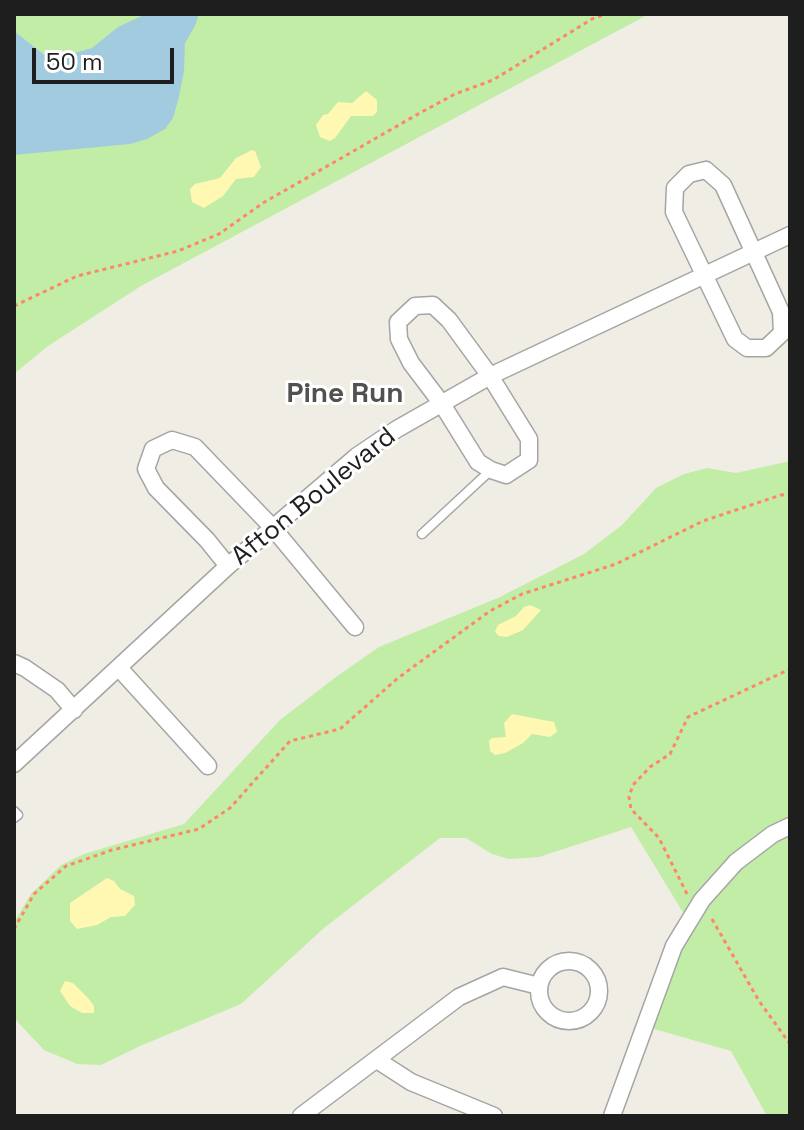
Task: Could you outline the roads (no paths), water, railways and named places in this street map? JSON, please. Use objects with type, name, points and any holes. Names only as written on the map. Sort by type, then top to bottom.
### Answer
[{"type":"street","points":[[706,170],[723,185],[753,253],[781,312],[782,333],[766,348],[747,348],[735,339],[674,212],[675,188],[689,174],[706,170]]},
{"type":"street","name":"Afton Boulevard","points":[[14,764],[228,566],[357,456],[397,429],[490,376],[790,235]]},
{"type":"street","points":[[433,305],[449,320],[490,376],[529,439],[529,460],[506,475],[478,462],[442,404],[411,363],[399,339],[398,322],[415,306],[433,305]]},
{"type":"street","points":[[228,566],[156,488],[146,469],[153,449],[172,440],[195,447],[273,528],[355,627]]},
{"type":"street","points":[[14,663],[57,690],[74,710]]},
{"type":"street","points":[[119,668],[208,766]]},
{"type":"street","points":[[612,1116],[674,946],[699,906],[736,862],[773,834],[790,826]]},
{"type":"street","points":[[301,1116],[459,997],[503,977],[539,986]]},
{"type":"street","points":[[377,1060],[411,1082],[494,1116]]},
{"type":"lane","points":[[422,534],[491,470]]},
{"type":"lane","points":[[14,811],[18,815],[14,818]]},
{"type":"water","points":[[146,14],[199,14],[185,43],[178,101],[173,118],[165,129],[130,144],[14,155],[14,31],[43,54],[61,57],[92,48],[118,27]]},
{"type":"district","name":"Pine Run","points":[[345,394]]}]
